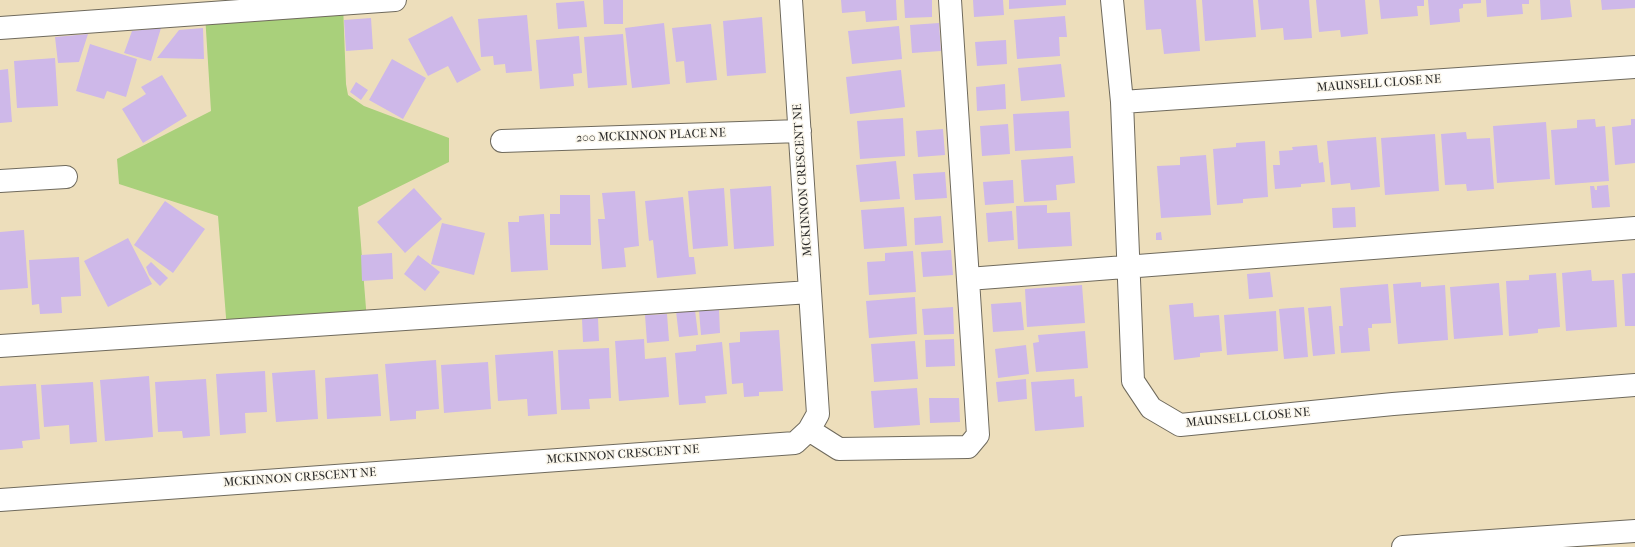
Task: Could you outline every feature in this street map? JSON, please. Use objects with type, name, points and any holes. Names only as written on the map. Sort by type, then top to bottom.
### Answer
[{"type":"street","points":[[0,28],[395,0]]},
{"type":"street","name":"MCKINNON CRESCENT NE","points":[[0,500],[795,443],[809,430],[818,414],[791,0]]},
{"type":"street","points":[[809,430],[839,448],[968,447],[978,435],[950,0]]},
{"type":"street","name":"MAUNSELL CLOSE NE","points":[[1112,0],[1122,102],[1133,381],[1151,408],[1180,425],[1392,404],[1635,385]]},
{"type":"street","name":"MAUNSELL CLOSE NE","points":[[1122,102],[1635,67]]},
{"type":"street","name":"200 MCKINNON PLACE NE","points":[[502,141],[800,131]]},
{"type":"street","points":[[0,181],[66,177]]},
{"type":"street","points":[[968,279],[1635,228]]},
{"type":"street","points":[[0,346],[810,292]]},
{"type":"street","points":[[1403,547],[1635,531]]},
{"type":"green space","points":[[343,4],[346,84],[348,95],[364,106],[449,138],[449,162],[358,207],[367,321],[227,330],[218,216],[119,184],[117,159],[211,111],[205,14]]},
{"type":"building","points":[[603,0],[623,0],[623,24],[604,24]]},
{"type":"building","points":[[841,0],[896,0],[897,20],[866,22],[865,11],[842,13]]},
{"type":"building","points":[[904,0],[932,0],[932,17],[905,18]]},
{"type":"building","points":[[973,0],[1003,0],[1004,15],[974,17]]},
{"type":"building","points":[[1009,0],[1066,0],[1066,5],[1009,9]]},
{"type":"building","points":[[1144,0],[1196,0],[1200,51],[1164,54],[1161,29],[1146,30]]},
{"type":"building","points":[[1202,0],[1253,0],[1256,37],[1205,41]]},
{"type":"building","points":[[1258,0],[1309,0],[1312,38],[1284,40],[1283,28],[1261,30]]},
{"type":"building","points":[[1316,0],[1365,0],[1368,34],[1341,37],[1340,30],[1319,32]]},
{"type":"building","points":[[1379,0],[1424,0],[1424,6],[1417,6],[1418,16],[1381,19]]},
{"type":"building","points":[[1428,0],[1481,0],[1481,3],[1463,4],[1463,8],[1459,9],[1460,22],[1430,25]]},
{"type":"building","points":[[1486,0],[1529,0],[1529,4],[1522,4],[1523,14],[1487,17]]},
{"type":"building","points":[[1540,0],[1570,0],[1572,17],[1541,20]]},
{"type":"building","points":[[1601,0],[1635,0],[1635,8],[1602,10]]},
{"type":"building","points":[[584,1],[587,27],[558,29],[556,3]]},
{"type":"building","points":[[527,15],[532,71],[506,73],[505,64],[494,65],[493,56],[481,57],[478,19]]},
{"type":"building","points":[[452,16],[481,70],[457,83],[448,66],[428,76],[408,39]]},
{"type":"building","points":[[1065,16],[1067,37],[1059,37],[1060,56],[1017,59],[1014,20]]},
{"type":"building","points":[[762,17],[766,73],[727,76],[723,21]]},
{"type":"building","points":[[371,18],[373,49],[346,51],[344,20]]},
{"type":"building","points":[[664,23],[670,84],[632,88],[625,28]]},
{"type":"building","points":[[939,23],[941,51],[912,53],[910,25]]},
{"type":"building","points":[[711,24],[717,80],[686,83],[684,61],[676,62],[672,28]]},
{"type":"building","points":[[899,26],[902,59],[852,64],[848,31]]},
{"type":"building","points":[[161,28],[151,61],[124,53],[132,31]]},
{"type":"building","points":[[203,28],[204,59],[157,58],[179,30]]},
{"type":"building","points":[[88,34],[79,62],[58,63],[55,37]]},
{"type":"building","points":[[623,34],[627,85],[588,88],[584,37]]},
{"type":"building","points":[[579,36],[582,73],[573,74],[574,86],[540,89],[536,40]]},
{"type":"building","points":[[1006,40],[1007,64],[977,66],[975,42]]},
{"type":"building","points":[[90,44],[137,59],[126,97],[107,91],[104,99],[76,91]]},
{"type":"building","points":[[55,58],[58,106],[17,108],[14,61]]},
{"type":"building","points":[[392,59],[426,78],[403,119],[369,100]]},
{"type":"building","points":[[1061,64],[1065,97],[1021,101],[1018,68]]},
{"type":"building","points":[[8,69],[12,122],[0,123],[0,70]]},
{"type":"building","points":[[901,70],[905,107],[850,114],[846,77]]},
{"type":"building","points":[[162,75],[187,116],[143,143],[122,109],[146,94],[141,87]]},
{"type":"building","points":[[356,82],[368,90],[361,100],[350,92]]},
{"type":"building","points":[[1005,84],[1006,109],[977,111],[976,87]]},
{"type":"building","points":[[1069,111],[1071,148],[1015,151],[1013,114]]},
{"type":"building","points":[[903,118],[905,156],[860,159],[857,121]]},
{"type":"building","points":[[1595,119],[1596,127],[1605,126],[1609,181],[1555,185],[1551,130],[1577,128],[1577,120]]},
{"type":"building","points":[[1631,119],[1635,119],[1635,163],[1615,165],[1612,127],[1631,125]]},
{"type":"building","points":[[1546,122],[1550,179],[1497,183],[1493,126]]},
{"type":"building","points":[[1008,124],[1010,154],[982,156],[980,126]]},
{"type":"building","points":[[943,129],[945,155],[918,157],[916,131]]},
{"type":"building","points":[[1466,132],[1467,139],[1490,138],[1494,189],[1467,191],[1466,184],[1445,185],[1441,134]]},
{"type":"building","points":[[1435,134],[1439,191],[1385,195],[1381,138]]},
{"type":"building","points":[[1376,137],[1380,187],[1351,190],[1350,183],[1331,185],[1327,141]]},
{"type":"building","points":[[1265,141],[1268,197],[1243,199],[1243,203],[1217,205],[1213,149],[1236,147],[1236,143]]},
{"type":"building","points":[[1317,145],[1319,163],[1323,162],[1325,182],[1301,184],[1301,187],[1275,189],[1273,165],[1280,165],[1279,151],[1293,150],[1292,147]]},
{"type":"building","points":[[1206,155],[1211,215],[1161,218],[1157,166],[1180,165],[1180,157]]},
{"type":"building","points":[[1073,156],[1075,183],[1056,185],[1057,200],[1024,202],[1021,160]]},
{"type":"building","points":[[896,161],[900,199],[860,202],[856,165]]},
{"type":"building","points":[[945,172],[947,198],[915,200],[913,174]]},
{"type":"building","points":[[1013,180],[1014,203],[985,205],[983,182]]},
{"type":"building","points":[[1608,185],[1610,207],[1592,208],[1590,186],[1594,186],[1595,190],[1597,190],[1597,186]]},
{"type":"building","points":[[771,186],[774,246],[734,249],[730,189]]},
{"type":"building","points":[[414,188],[442,219],[405,253],[377,222]]},
{"type":"building","points":[[724,188],[728,246],[693,249],[688,191]]},
{"type":"building","points":[[635,191],[639,246],[624,248],[626,267],[602,269],[598,219],[605,219],[602,193]]},
{"type":"building","points":[[560,195],[590,195],[591,245],[550,245],[550,214],[560,214]]},
{"type":"building","points":[[683,197],[689,257],[694,257],[696,274],[657,278],[653,240],[649,241],[645,201]]},
{"type":"building","points":[[165,201],[205,229],[173,273],[134,245]]},
{"type":"building","points":[[1047,205],[1047,213],[1070,212],[1072,246],[1018,249],[1016,206]]},
{"type":"building","points":[[904,207],[907,246],[864,249],[861,210]]},
{"type":"building","points":[[1355,207],[1356,227],[1333,228],[1332,208]]},
{"type":"building","points":[[1012,211],[1014,240],[988,242],[986,213]]},
{"type":"building","points":[[544,214],[548,270],[511,272],[508,222],[519,222],[519,216]]},
{"type":"building","points":[[941,216],[943,243],[915,245],[914,218]]},
{"type":"building","points":[[442,223],[485,233],[474,275],[431,264]]},
{"type":"building","points":[[24,230],[28,288],[0,290],[0,232]]},
{"type":"building","points":[[1161,232],[1162,240],[1156,240],[1156,233]]},
{"type":"building","points":[[128,238],[152,284],[108,307],[84,261]]},
{"type":"building","points":[[951,250],[953,275],[923,277],[921,252]]},
{"type":"building","points":[[913,251],[916,292],[869,295],[867,262],[885,261],[885,253]]},
{"type":"building","points":[[392,253],[393,279],[362,281],[361,255]]},
{"type":"building","points":[[418,255],[440,272],[425,291],[404,274]]},
{"type":"building","points":[[79,257],[81,296],[61,297],[62,313],[40,314],[39,304],[32,305],[29,260]]},
{"type":"building","points":[[151,262],[168,278],[160,286],[149,275],[146,267]]},
{"type":"building","points":[[1591,270],[1592,281],[1614,280],[1617,327],[1566,331],[1562,273]]},
{"type":"building","points":[[1270,272],[1273,297],[1249,299],[1247,274]]},
{"type":"building","points":[[1556,273],[1560,327],[1538,329],[1538,333],[1509,336],[1506,281],[1529,280],[1529,275]]},
{"type":"building","points":[[1635,273],[1635,326],[1625,326],[1622,274]]},
{"type":"building","points":[[1421,282],[1421,287],[1445,285],[1448,340],[1398,344],[1393,284]]},
{"type":"building","points":[[1499,283],[1503,335],[1454,339],[1450,287]]},
{"type":"building","points":[[1388,284],[1391,323],[1372,324],[1372,328],[1368,328],[1370,351],[1341,353],[1339,326],[1343,326],[1340,288]]},
{"type":"building","points":[[1082,285],[1085,323],[1027,327],[1025,289]]},
{"type":"building","points":[[915,297],[917,334],[869,338],[866,301]]},
{"type":"building","points":[[1021,302],[1024,330],[993,332],[991,304]]},
{"type":"building","points":[[1193,303],[1194,317],[1219,315],[1222,351],[1200,353],[1200,357],[1174,360],[1169,305]]},
{"type":"building","points":[[1331,306],[1335,354],[1313,356],[1308,308]]},
{"type":"building","points":[[953,307],[954,334],[924,335],[922,309]]},
{"type":"building","points":[[1304,307],[1308,357],[1284,359],[1279,309]]},
{"type":"building","points":[[695,310],[698,335],[679,337],[676,311]]},
{"type":"building","points":[[719,310],[720,333],[701,335],[699,311]]},
{"type":"building","points":[[1276,311],[1278,351],[1227,355],[1224,315]]},
{"type":"building","points":[[667,314],[669,341],[647,343],[645,315]]},
{"type":"building","points":[[598,318],[599,341],[583,342],[582,319]]},
{"type":"building","points":[[779,330],[783,391],[759,392],[759,396],[744,397],[743,383],[732,384],[729,343],[740,342],[740,332]]},
{"type":"building","points":[[1085,331],[1088,368],[1036,372],[1033,343],[1039,342],[1038,335]]},
{"type":"building","points":[[644,339],[645,359],[666,357],[669,397],[619,401],[615,341]]},
{"type":"building","points":[[954,339],[955,366],[926,367],[925,340]]},
{"type":"building","points":[[915,341],[918,379],[874,382],[871,344]]},
{"type":"building","points":[[722,342],[727,394],[705,396],[706,403],[679,405],[675,353],[696,351],[696,345]]},
{"type":"building","points":[[1026,345],[1029,374],[998,378],[995,349]]},
{"type":"building","points":[[609,348],[611,398],[589,399],[590,409],[561,410],[558,350]]},
{"type":"building","points":[[553,351],[557,414],[528,416],[527,399],[498,401],[495,355]]},
{"type":"building","points":[[436,360],[439,409],[416,411],[416,419],[390,421],[385,364]]},
{"type":"building","points":[[488,362],[491,409],[444,413],[441,365]]},
{"type":"building","points":[[315,370],[318,419],[276,422],[272,373]]},
{"type":"building","points":[[265,371],[267,412],[245,413],[246,433],[220,435],[216,374]]},
{"type":"building","points":[[378,374],[381,416],[327,419],[325,378]]},
{"type":"building","points":[[149,376],[153,437],[105,441],[100,380]]},
{"type":"building","points":[[206,379],[210,436],[183,438],[182,431],[158,432],[155,382]]},
{"type":"building","points":[[1026,379],[1027,399],[998,402],[996,382]]},
{"type":"building","points":[[1074,379],[1075,397],[1082,396],[1084,427],[1035,431],[1031,382]]},
{"type":"building","points":[[93,382],[97,442],[70,444],[69,425],[44,427],[41,385]]},
{"type":"building","points":[[36,384],[40,439],[22,441],[23,448],[0,450],[0,386]]},
{"type":"building","points":[[917,388],[920,425],[874,428],[871,391]]},
{"type":"building","points":[[929,398],[959,398],[960,422],[930,423]]}]
